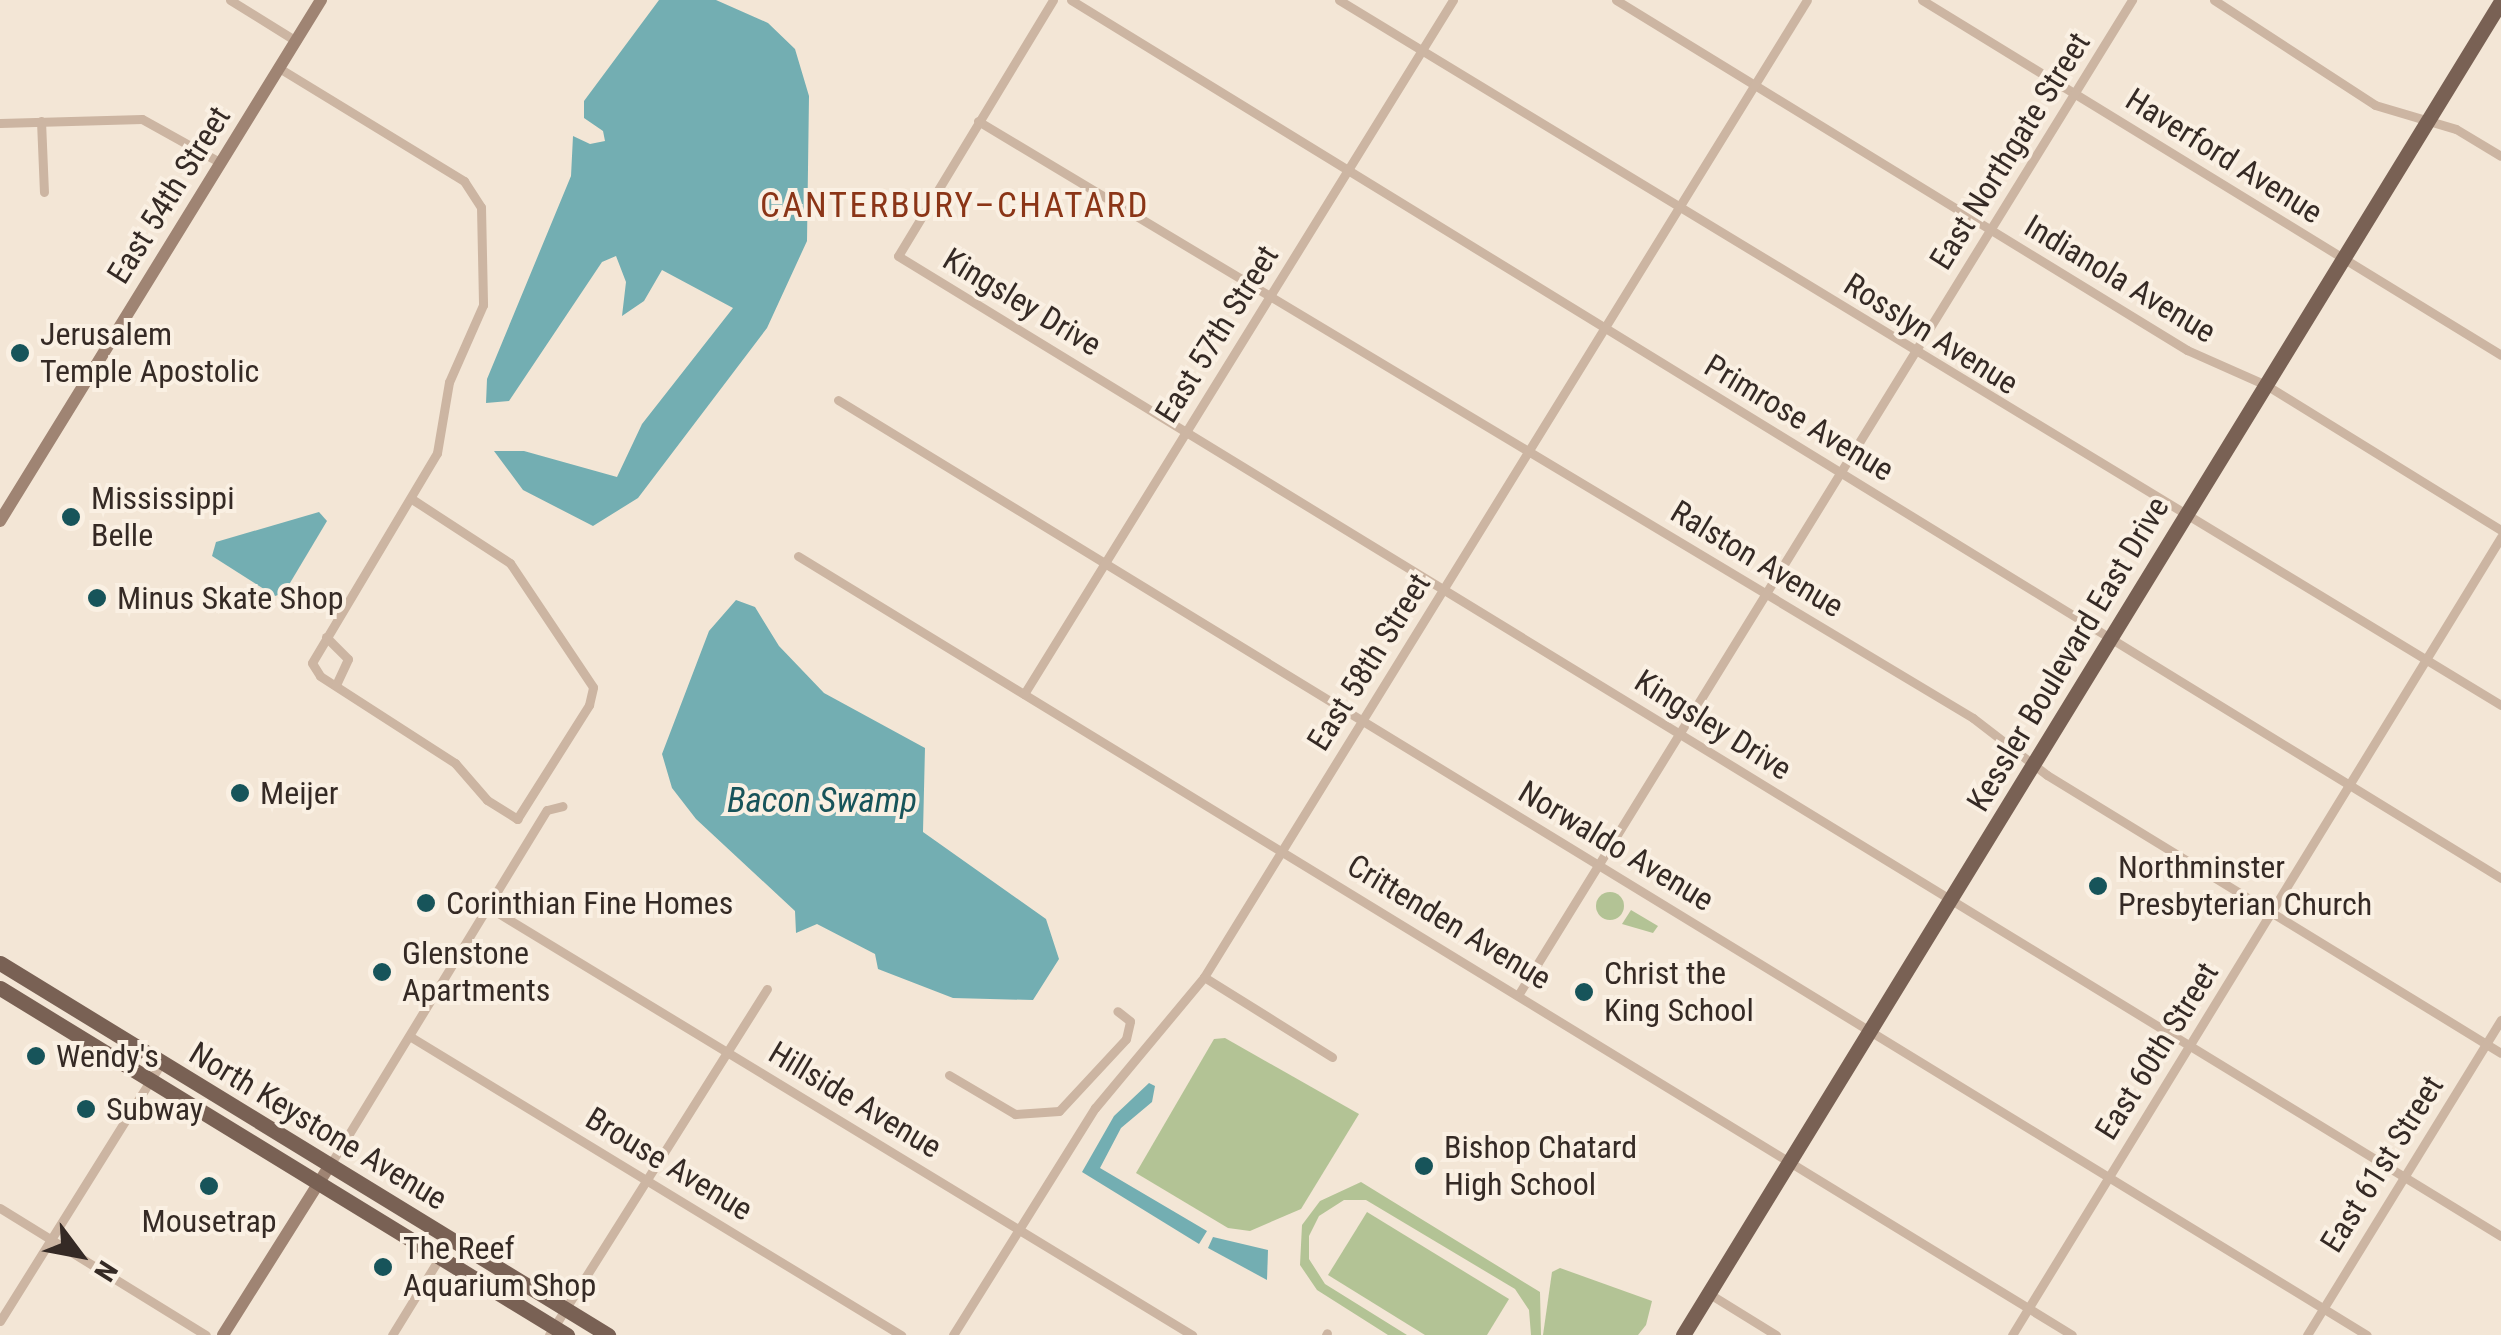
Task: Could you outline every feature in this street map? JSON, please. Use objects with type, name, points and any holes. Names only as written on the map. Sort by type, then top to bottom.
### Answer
[{"type":"main road","name":"Kessler Boulevard East Drive","points":[[1683,1335],[2501,1]]},
{"type":"main road","name":"North Keystone Avenue","points":[[0,963],[608,1335]]},
{"type":"main road","name":"North Keystone Avenue","points":[[0,988],[557,1332]]},
{"type":"street","points":[[230,0],[296,41]]},
{"type":"street","name":"East 54th Street","points":[[0,521],[6,499],[321,0]]},
{"type":"street","points":[[978,120],[1054,0]]},
{"type":"street","name":"Primrose Avenue","points":[[1071,0],[2501,878]]},
{"type":"street","name":"Rosslyn Avenue","points":[[1339,0],[1914,354],[2187,512],[2501,705]]},
{"type":"street","name":"East 57th Street","points":[[1024,694],[1453,0]]},
{"type":"street","name":"Indianola Avenue","points":[[1616,0],[2187,350],[2266,385],[2501,533]]},
{"type":"street","name":"East 58th Street","points":[[953,1335],[1095,1108],[1204,977],[1442,588],[1532,454],[1807,0]]},
{"type":"street","name":"Haverford Avenue","points":[[1922,0],[2501,355]]},
{"type":"street","name":"East Northgate Street","points":[[1520,992],[2132,0]]},
{"type":"street","points":[[2214,0],[2228,4],[2375,105],[2456,129],[2501,156]]},
{"type":"street","points":[[280,68],[434,161],[478,199],[484,305],[449,382],[437,453],[312,662],[336,685],[455,763],[487,800],[517,819],[589,705],[593,688],[510,564],[412,499]]},
{"type":"street","points":[[0,123],[142,119],[221,163]]},
{"type":"street","name":"Kingsley Drive","points":[[978,120],[898,256],[2501,1236]]},
{"type":"street","name":"Ralston Avenue","points":[[978,120],[1268,298],[1973,718],[2033,765],[2501,1053]]},
{"type":"street","points":[[41,121],[44,192]]},
{"type":"street","name":"Norwaldo Avenue","points":[[838,400],[2367,1335]]},
{"type":"street","name":"East 60th Street","points":[[2012,1335],[2501,533]]},
{"type":"street","name":"Crittenden Avenue","points":[[798,556],[1280,851],[1520,992],[2072,1335]]},
{"type":"street","points":[[326,637],[348,659],[336,685]]},
{"type":"street","points":[[223,1335],[411,1037],[547,810],[563,806]]},
{"type":"street","name":"Hillside Avenue","points":[[490,908],[1192,1335]]},
{"type":"street","points":[[1204,977],[1332,1057]]},
{"type":"street","points":[[557,1332],[566,1309],[767,988]]},
{"type":"street","points":[[949,1075],[1025,1116],[1058,1112],[1078,1095],[1128,1034],[1130,1020],[1117,1011]]},
{"type":"street","name":"East 61st Street","points":[[2307,1335],[2501,1020]]},
{"type":"street","name":"Brouse Avenue","points":[[411,1037],[901,1335]]},
{"type":"street","points":[[0,1321],[162,1062]]},
{"type":"street","points":[[1078,1095],[1095,1108]]},
{"type":"street","points":[[0,1208],[206,1335]]},
{"type":"street","points":[[392,1335],[450,1239]]},
{"type":"street","points":[[1708,1293],[1776,1335]]},
{"type":"green space","points":[[1610,892],[1620,896],[1624,906],[1620,916],[1610,920],[1600,916],[1596,906],[1600,896]]},
{"type":"green space","points":[[1631,910],[1658,926],[1653,933],[1622,924]]},
{"type":"green space","points":[[1225,1038],[1359,1114],[1301,1209],[1250,1231],[1228,1228],[1136,1173],[1214,1039]]},
{"type":"green space","points":[[1361,1182],[1540,1292],[1541,1335],[1531,1335],[1529,1310],[1515,1289],[1366,1200],[1344,1200],[1319,1216],[1309,1236],[1309,1259],[1325,1284],[1407,1335],[1388,1335],[1317,1290],[1300,1265],[1302,1225],[1320,1201]]},
{"type":"green space","points":[[1367,1212],[1509,1299],[1487,1335],[1425,1335],[1328,1275]]},
{"type":"green space","points":[[1560,1268],[1652,1301],[1646,1325],[1638,1335],[1543,1335],[1552,1272]]},
{"type":"water","points":[[659,0],[716,0],[768,23],[795,49],[809,96],[807,241],[767,328],[638,498],[593,526],[523,490],[494,451],[524,451],[617,477],[642,424],[733,308],[662,270],[644,301],[622,316],[626,282],[616,256],[602,262],[509,401],[486,403],[487,379],[571,176],[573,136],[590,144],[605,141],[603,131],[584,118],[584,101]]},
{"type":"water","points":[[319,512],[327,521],[284,593],[275,596],[212,556],[216,542]]},
{"type":"water","name":"Bacon Swamp","points":[[736,600],[755,607],[779,646],[824,693],[925,748],[923,832],[1046,919],[1059,959],[1033,1000],[953,998],[878,969],[875,954],[817,924],[796,933],[795,911],[696,819],[672,788],[662,754],[709,631]]},
{"type":"water","points":[[1149,1083],[1155,1086],[1152,1102],[1121,1128],[1100,1168],[1207,1231],[1199,1244],[1082,1172],[1114,1116]]},
{"type":"water","points":[[1213,1237],[1268,1250],[1267,1280],[1208,1248]]},
{"type":"place","name":"Jerusalem Temple Apostolic","points":[[20,353]]},
{"type":"place","name":"Mississippi Belle","points":[[71,517]]},
{"type":"place","name":"Minus Skate Shop","points":[[97,598]]},
{"type":"place","name":"Meijer","points":[[240,793]]},
{"type":"place","name":"Northminster Presbyterian Church","points":[[2098,886]]},
{"type":"place","name":"Corinthian Fine Homes","points":[[426,903]]},
{"type":"place","name":"Glenstone Apartments","points":[[382,972]]},
{"type":"place","name":"Christ the King School","points":[[1584,992]]},
{"type":"place","name":"Wendy's","points":[[36,1056]]},
{"type":"place","name":"Subway","points":[[86,1109]]},
{"type":"place","name":"Bishop Chatard High School","points":[[1424,1166]]},
{"type":"place","name":"Mousetrap","points":[[209,1186]]},
{"type":"place","name":"The Reef Aquarium Shop","points":[[383,1267]]},
{"type":"district","name":"CANTERBURY–CHATARD","points":[[955,206]]}]
